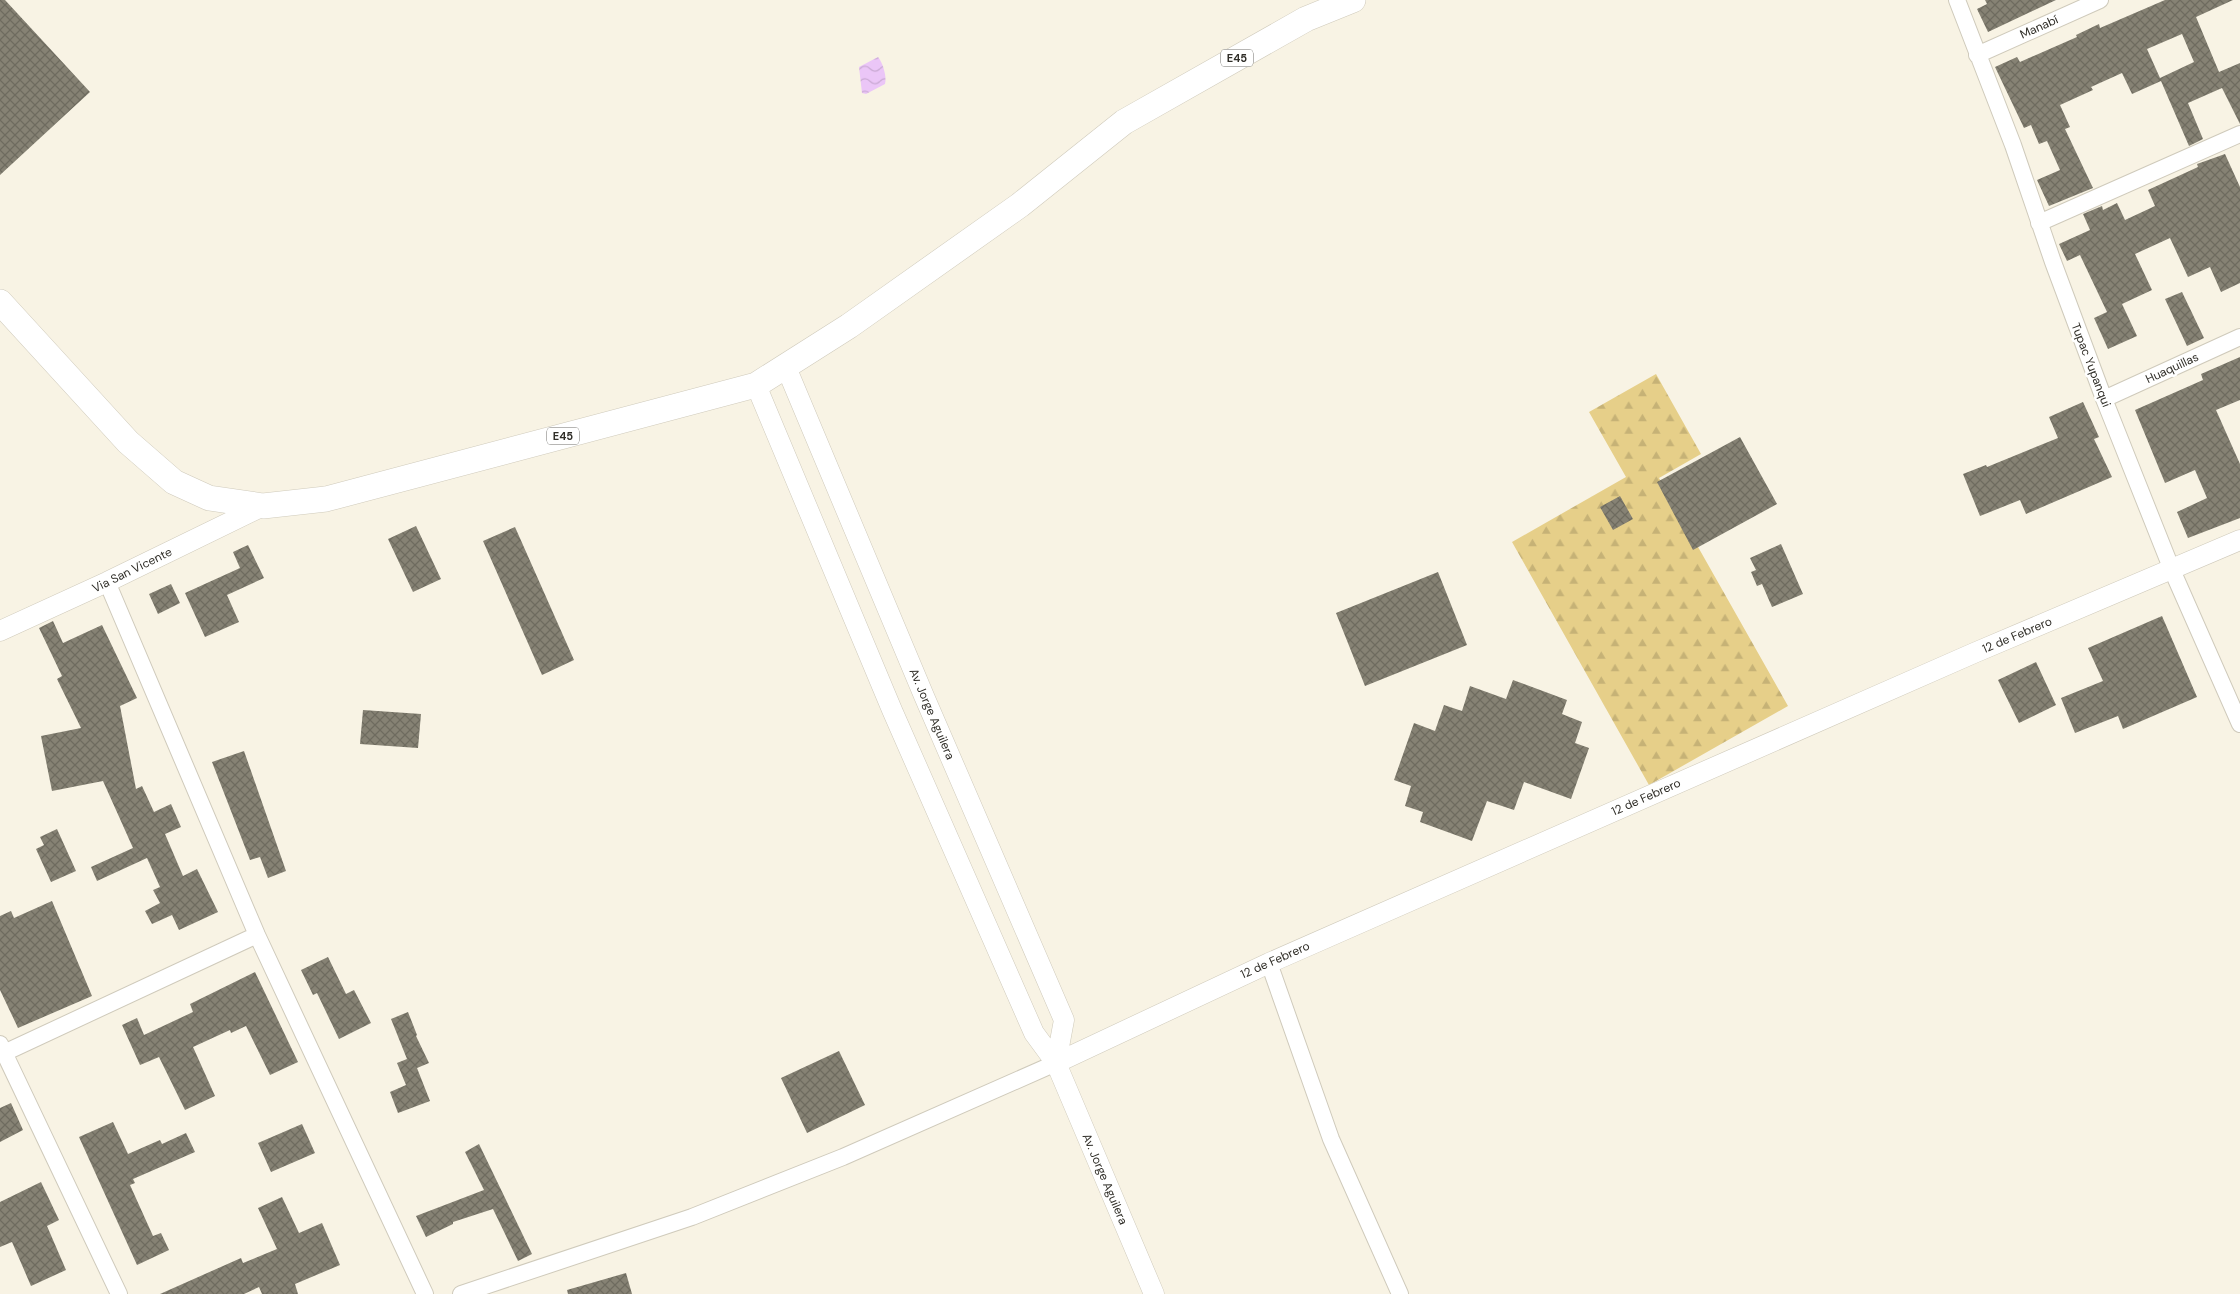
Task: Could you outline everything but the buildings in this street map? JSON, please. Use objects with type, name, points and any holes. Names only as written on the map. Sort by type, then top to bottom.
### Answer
[{"type":"main road","name":"E45","points":[[0,302],[128,442],[174,482],[209,498],[263,506],[326,499],[756,385],[849,326],[1020,205],[1124,122],[1306,19],[1353,0]]},
{"type":"street","name":"Tupac Yupanqui","points":[[1957,0],[1977,55],[2014,145],[2039,223],[2104,399],[2172,570],[2240,724]]},
{"type":"street","name":"Manabí","points":[[1977,55],[2100,0]]},
{"type":"street","points":[[2039,223],[2240,134]]},
{"type":"street","name":"Huaquillas","points":[[2104,399],[2240,337]]},
{"type":"street","name":"Av. Jorge Aguilera","points":[[786,367],[924,696],[1064,1020],[1056,1063]]},
{"type":"street","name":"Av. Jorge Aguilera","points":[[756,385],[892,710],[1034,1033],[1056,1063],[1154,1294]]},
{"type":"street","name":"Via San Vicente","points":[[0,631],[107,582],[263,506]]},
{"type":"street","name":"12 de Febrero","points":[[1056,1063],[1269,963],[1974,653],[2240,540]]},
{"type":"street","points":[[107,582],[257,935],[426,1294]]},
{"type":"street","points":[[119,1294],[2,1049],[257,935]]},
{"type":"street","points":[[1269,963],[1331,1139],[1400,1294]]},
{"type":"street","points":[[461,1294],[692,1217],[843,1157],[1056,1063]]},
{"type":"green space","points":[[1656,374],[1701,454],[1659,478],[1788,706],[1649,785],[1512,542],[1626,477],[1589,412]]},
{"type":"water","points":[[878,57],[884,70],[885,84],[866,94],[862,93],[859,67]]}]
